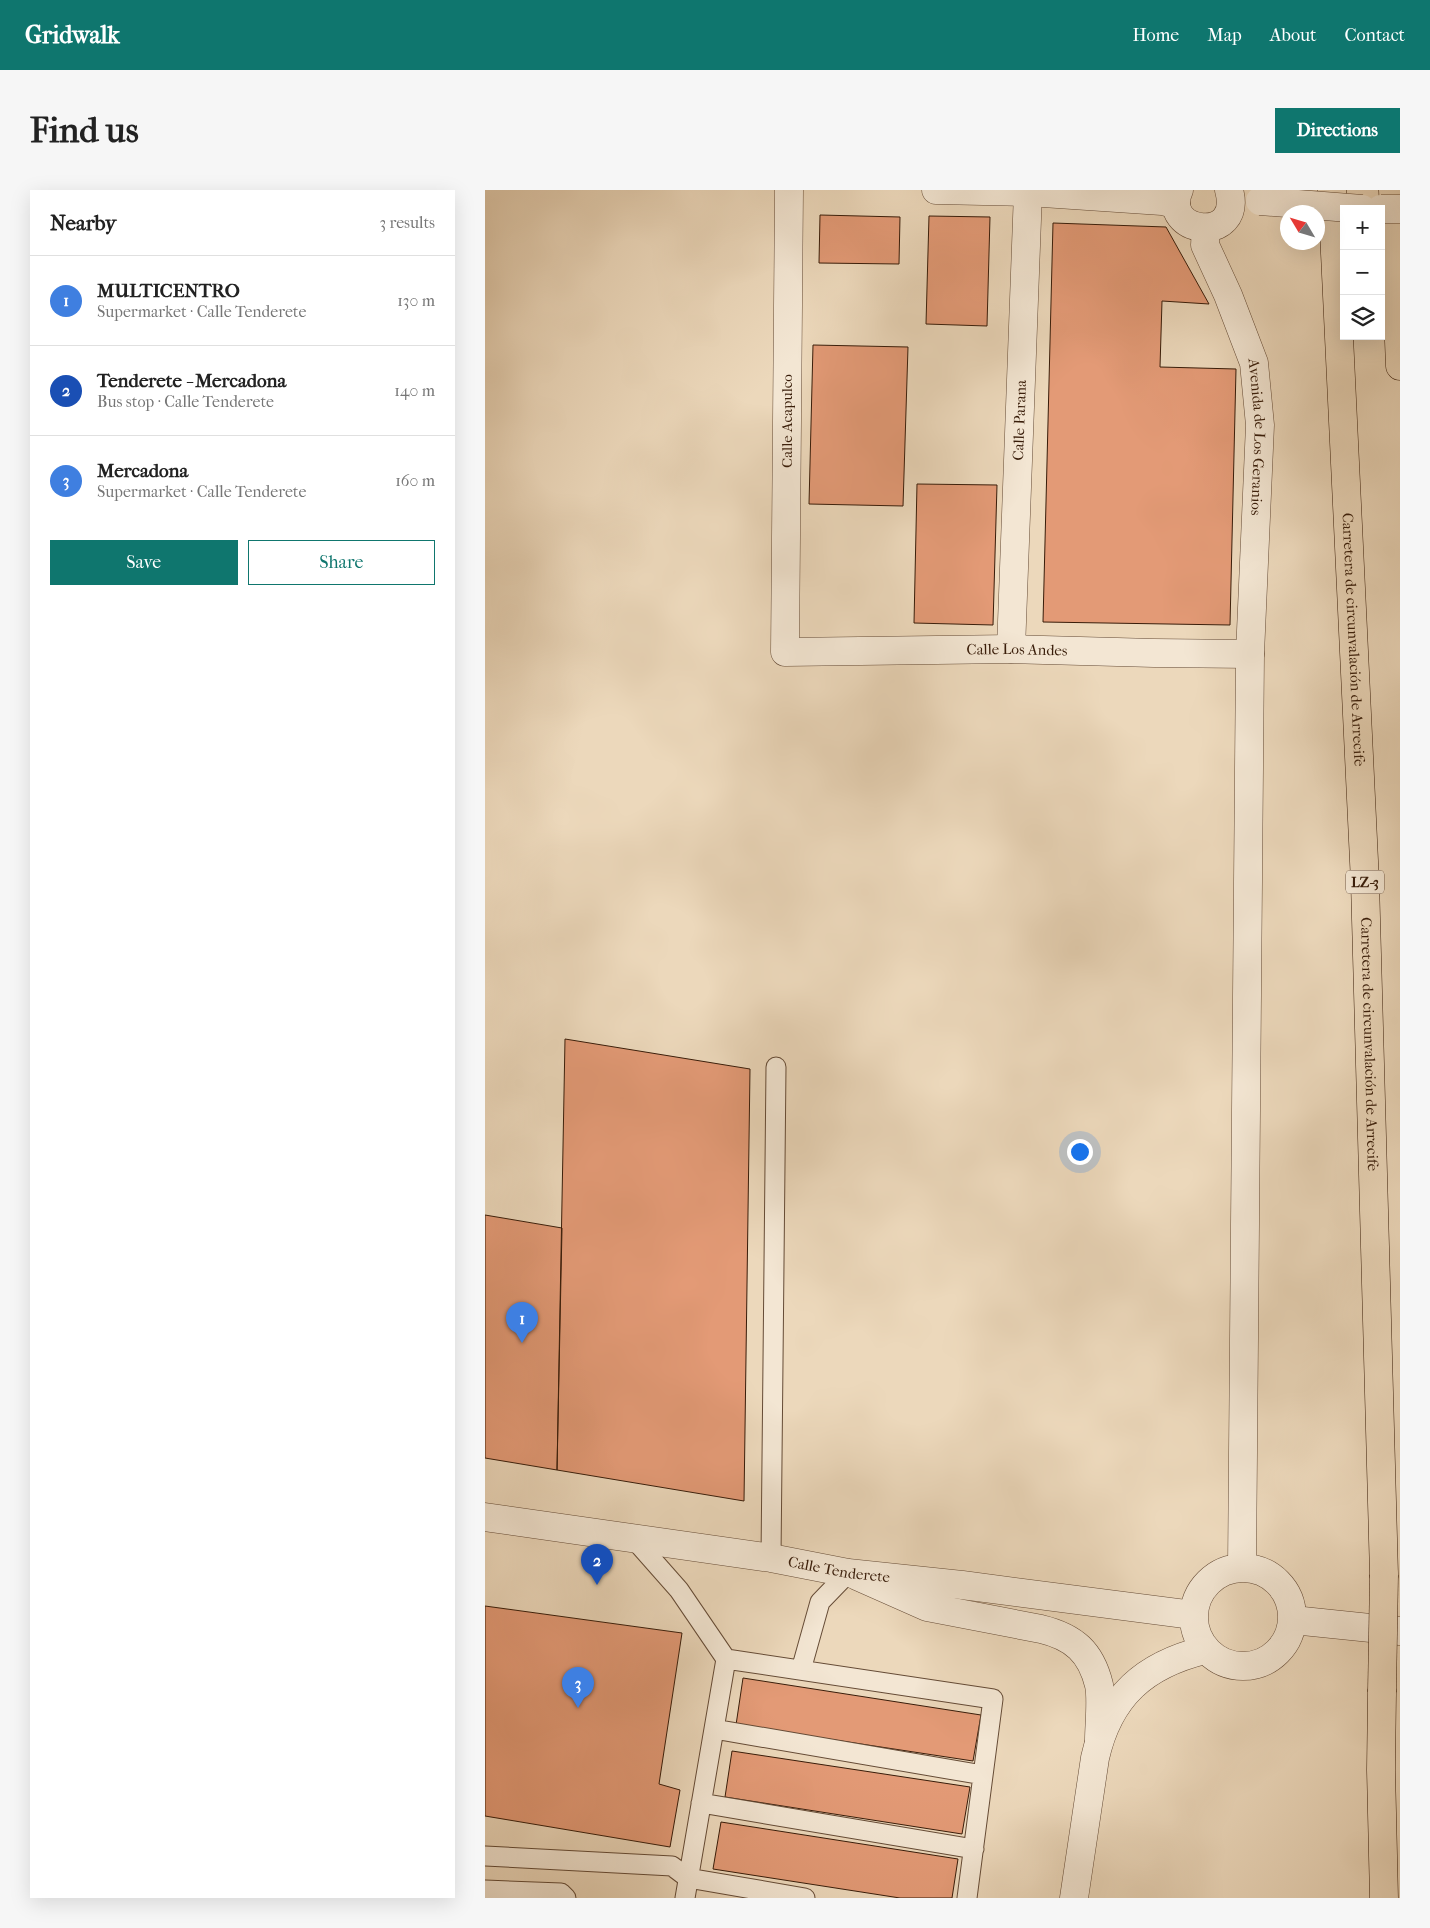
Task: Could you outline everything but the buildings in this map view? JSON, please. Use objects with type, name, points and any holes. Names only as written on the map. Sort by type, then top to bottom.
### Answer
[{"type":"highway","name":"Carretera de circunvalación de Arrecife","points":[[1332,190],[1365,882],[1384,1574],[1381,1770],[1384,1898]]},
{"type":"highway","points":[[1393,190],[1400,366]]},
{"type":"highway","name":"LZ-3","points":[[1368,1898],[1381,1770]]},
{"type":"street","name":"Calle Acapulco","points":[[785,652],[789,190]]},
{"type":"street","points":[[936,190],[1028,192],[1162,201],[1178,197],[1183,219],[1198,228],[1215,226],[1227,215],[1230,194],[1260,201],[1340,207]]},
{"type":"street","name":"Calle Parana","points":[[1011,649],[1028,192]]},
{"type":"street","points":[[1385,209],[1400,210]]},
{"type":"street","name":"Avenida de Los Geranios","points":[[1206,228],[1205,244],[1228,295],[1254,363],[1260,425],[1250,654],[1242,1566]]},
{"type":"street","name":"Calle Los Andes","points":[[785,652],[1011,649],[1128,653],[1250,654]]},
{"type":"street","name":"Calle Tenderete","points":[[485,1517],[771,1558],[848,1573],[962,1584],[1193,1615]]},
{"type":"street","points":[[1242,1566],[1269,1574],[1288,1593],[1293,1620],[1283,1647],[1259,1664],[1230,1665],[1205,1650],[1196,1634],[1193,1615],[1201,1591],[1218,1573],[1242,1566]]},
{"type":"street","points":[[848,1573],[927,1607],[1057,1632],[1070,1638],[1081,1648],[1099,1686],[1099,1740],[1074,1898]]},
{"type":"street","points":[[1293,1620],[1400,1631]]},
{"type":"street","points":[[1099,1740],[1111,1712],[1126,1691],[1141,1678],[1159,1667],[1192,1653],[1205,1650]]},
{"type":"lane","points":[[771,1558],[776,1067]]},
{"type":"lane","points":[[633,1539],[679,1590],[726,1659],[685,1898]]},
{"type":"lane","points":[[801,1670],[820,1602],[848,1573]]},
{"type":"lane","points":[[726,1659],[993,1700],[967,1898]]},
{"type":"lane","points":[[714,1729],[983,1775]]},
{"type":"lane","points":[[701,1803],[974,1849]]},
{"type":"lane","points":[[485,1856],[672,1866],[688,1878],[805,1898]]},
{"type":"lane","points":[[485,1890],[561,1893],[566,1898]]},
{"type":"place","name":"MULTICENTRO","points":[[522,1343]]},
{"type":"place","name":"Tenderete - Mercadona","points":[[597,1585]]},
{"type":"place","name":"Mercadona","points":[[578,1708]]}]
